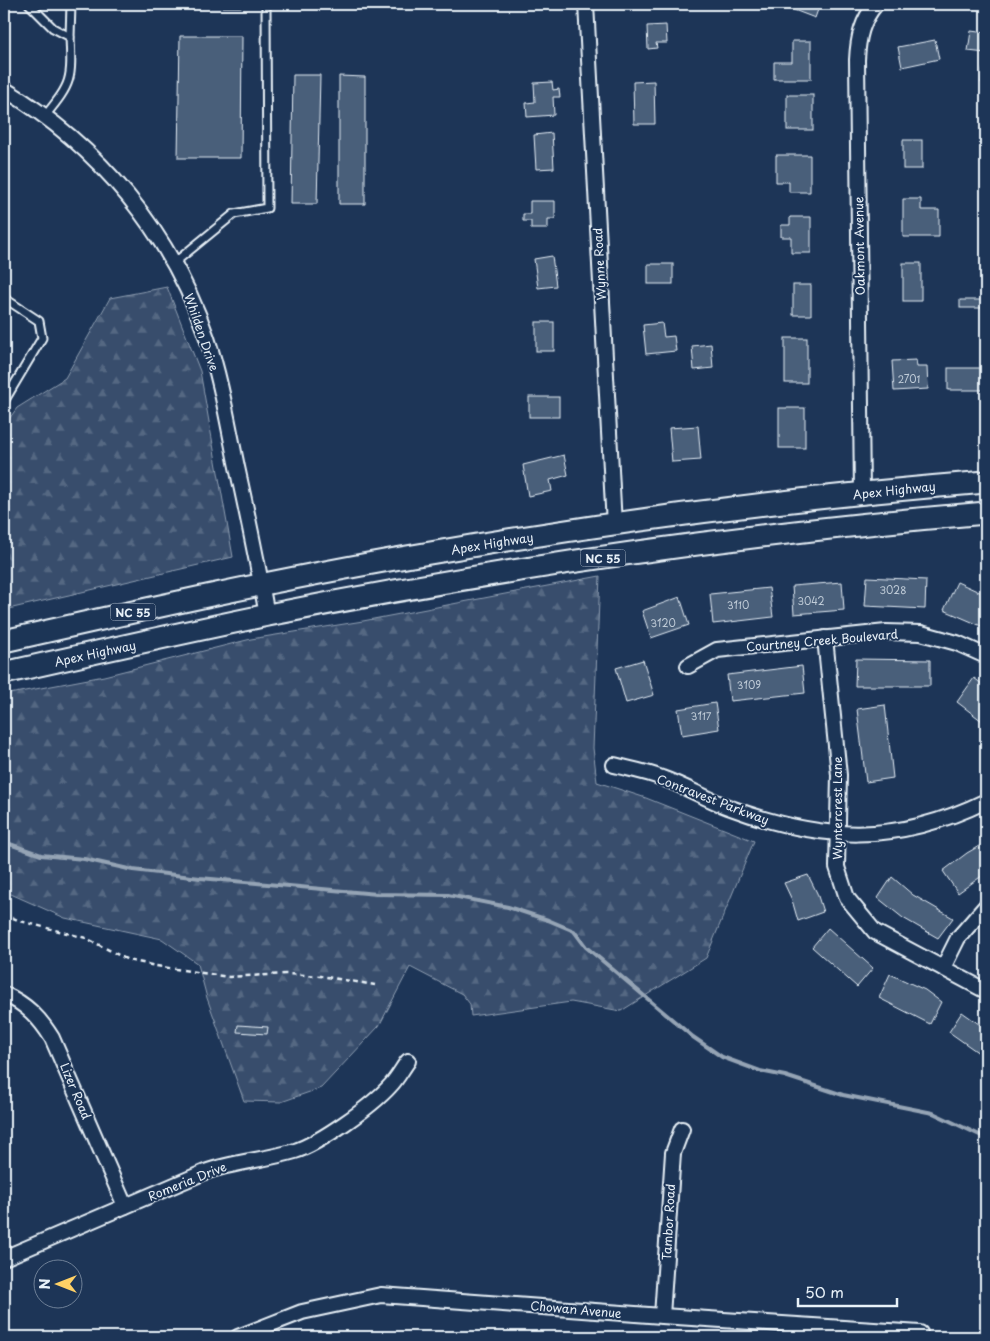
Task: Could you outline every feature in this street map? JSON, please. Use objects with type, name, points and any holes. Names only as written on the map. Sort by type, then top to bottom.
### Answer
[{"type":"main road","name":"Apex Highway","points":[[4,641],[262,585],[428,553],[614,525],[862,493],[986,482]]},
{"type":"main road","name":"Apex Highway","points":[[4,672],[268,616],[496,574],[860,525],[986,513]]},
{"type":"street","name":"Wynne Road","points":[[586,4],[614,525]]},
{"type":"street","name":"Oakmont Avenue","points":[[862,493],[857,60],[859,35],[868,15],[876,4]]},
{"type":"street","name":"Whilden Drive","points":[[4,88],[45,116],[86,149],[114,178],[155,231],[174,263],[201,320],[219,381],[268,616]]},
{"type":"street","name":"Courtney Creek Boulevard","points":[[688,666],[717,650],[886,632],[921,633],[957,643],[986,656]]},
{"type":"street","name":"Wyntercrest Lane","points":[[825,638],[838,775],[837,867],[847,898],[875,932],[986,991]]},
{"type":"street","name":"Contravest Parkway","points":[[614,764],[662,778],[728,807],[786,826],[837,835],[895,831],[939,822],[986,801]]},
{"type":"street","points":[[943,968],[958,938],[986,906]]},
{"type":"street","name":"Lizer Road","points":[[4,994],[20,1002],[39,1018],[52,1038],[125,1206]]},
{"type":"street","name":"Romeria Drive","points":[[4,1258],[125,1206],[230,1164],[294,1151],[312,1144],[344,1123],[389,1087],[408,1061]]},
{"type":"street","name":"Tambor Road","points":[[662,1316],[673,1153],[682,1128]]},
{"type":"street","name":"Chowan Avenue","points":[[238,1337],[302,1312],[382,1294],[662,1316],[920,1333]]},
{"type":"lane","points":[[29,4],[53,28],[70,37]]},
{"type":"lane","points":[[45,116],[61,96],[72,72],[71,4]]},
{"type":"lane","points":[[174,263],[234,214],[268,208],[266,4]]},
{"type":"lane","points":[[4,298],[39,321],[42,338],[5,400]]},
{"type":"path","points":[[4,914],[20,922],[86,938],[128,960],[156,966],[229,977],[285,974],[320,976],[375,986]]},
{"type":"green space","points":[[167,287],[200,371],[233,557],[4,610],[4,426],[17,408],[65,378],[110,298]]},
{"type":"green space","points":[[600,576],[593,748],[597,782],[646,798],[754,841],[706,958],[621,1011],[571,1002],[471,1016],[470,1004],[462,994],[410,967],[379,1026],[321,1088],[281,1102],[244,1101],[207,998],[198,964],[162,939],[65,918],[4,891],[4,695],[104,676],[251,639],[363,621]]},
{"type":"building","points":[[180,4],[241,4],[241,7],[180,7]]},
{"type":"building","points":[[796,4],[820,4],[815,18],[794,10]]},
{"type":"building","points":[[666,25],[667,43],[656,43],[657,48],[648,49],[647,26]]},
{"type":"building","points":[[971,31],[986,33],[986,53],[968,51]]},
{"type":"building","points":[[180,36],[242,36],[241,158],[178,158]]},
{"type":"building","points":[[935,40],[939,59],[902,67],[898,47]]},
{"type":"building","points":[[792,41],[811,41],[811,79],[774,79],[774,62],[792,62]]},
{"type":"building","points":[[984,64],[986,64],[986,83],[981,83]]},
{"type":"building","points":[[293,75],[320,75],[317,204],[291,204]]},
{"type":"building","points":[[339,76],[365,77],[365,204],[339,204]]},
{"type":"building","points":[[654,81],[655,124],[634,124],[633,82]]},
{"type":"building","points":[[552,82],[553,90],[559,89],[560,97],[553,97],[554,115],[527,117],[526,103],[535,102],[534,83]]},
{"type":"building","points":[[787,95],[813,95],[813,130],[787,130]]},
{"type":"building","points":[[552,133],[554,168],[536,169],[534,135]]},
{"type":"building","points":[[903,140],[922,140],[922,169],[903,169]]},
{"type":"building","points":[[776,155],[810,155],[810,192],[789,192],[789,182],[776,182]]},
{"type":"building","points":[[903,199],[921,199],[921,210],[939,210],[939,237],[903,237]]},
{"type":"building","points":[[530,201],[555,201],[555,219],[548,219],[548,229],[531,229],[531,221],[523,221],[523,214],[530,214]]},
{"type":"building","points":[[790,217],[811,217],[811,253],[791,253],[791,237],[781,237],[781,225],[790,225]]},
{"type":"building","points":[[552,256],[556,286],[538,288],[534,259]]},
{"type":"building","points":[[903,263],[921,263],[921,301],[903,301]]},
{"type":"building","points":[[648,264],[673,264],[673,284],[648,284]]},
{"type":"building","points":[[793,285],[811,285],[811,315],[793,315]]},
{"type":"building","points":[[960,300],[984,300],[984,308],[960,308]]},
{"type":"building","points":[[536,322],[554,322],[554,351],[536,351]]},
{"type":"building","points":[[662,323],[664,337],[674,336],[676,351],[646,354],[643,325]]},
{"type":"building","points":[[785,338],[807,338],[807,383],[785,383]]},
{"type":"building","points":[[711,344],[713,368],[694,370],[692,346]]},
{"type":"building","points":[[916,360],[917,367],[927,367],[928,389],[894,391],[892,361]]},
{"type":"building","points":[[948,368],[986,368],[986,390],[948,390]]},
{"type":"building","points":[[529,397],[559,397],[559,417],[529,417]]},
{"type":"building","points":[[779,408],[805,408],[805,448],[779,448]]},
{"type":"building","points":[[698,426],[701,460],[672,462],[669,428]]},
{"type":"building","points":[[564,455],[568,475],[550,480],[552,491],[528,496],[523,465]]},
{"type":"building","points":[[867,577],[926,580],[925,609],[865,606]]},
{"type":"building","points":[[842,582],[844,610],[794,614],[792,586]]},
{"type":"building","points":[[957,582],[986,595],[986,628],[944,610]]},
{"type":"building","points":[[769,588],[773,617],[713,624],[710,594]]},
{"type":"building","points":[[680,597],[689,625],[651,638],[642,611]]},
{"type":"building","points":[[856,659],[930,660],[930,686],[855,686]]},
{"type":"building","points":[[643,660],[654,695],[626,703],[616,668]]},
{"type":"building","points":[[802,666],[805,693],[730,701],[727,675]]},
{"type":"building","points":[[974,678],[986,687],[986,724],[957,702]]},
{"type":"building","points":[[715,703],[719,729],[682,735],[678,709]]},
{"type":"building","points":[[885,705],[893,778],[866,782],[857,709]]},
{"type":"building","points":[[986,842],[986,873],[958,893],[943,871],[967,853]]},
{"type":"building","points":[[808,875],[817,893],[823,912],[798,921],[792,900],[784,883]]},
{"type":"building","points":[[892,877],[913,895],[953,918],[938,938],[903,918],[878,898]]},
{"type":"building","points":[[828,928],[873,968],[857,987],[812,947]]},
{"type":"building","points":[[890,974],[925,990],[941,1002],[930,1024],[879,998]]},
{"type":"building","points":[[962,1012],[986,1029],[986,1058],[949,1032]]},
{"type":"building","points":[[238,1025],[268,1027],[267,1034],[237,1032]]},
{"type":"waterway","points":[[4,842],[41,855],[84,859],[133,870],[377,894],[448,895],[508,907],[574,931],[586,947],[693,1037],[722,1057],[760,1071],[785,1076],[843,1095],[933,1113],[986,1138]]}]
